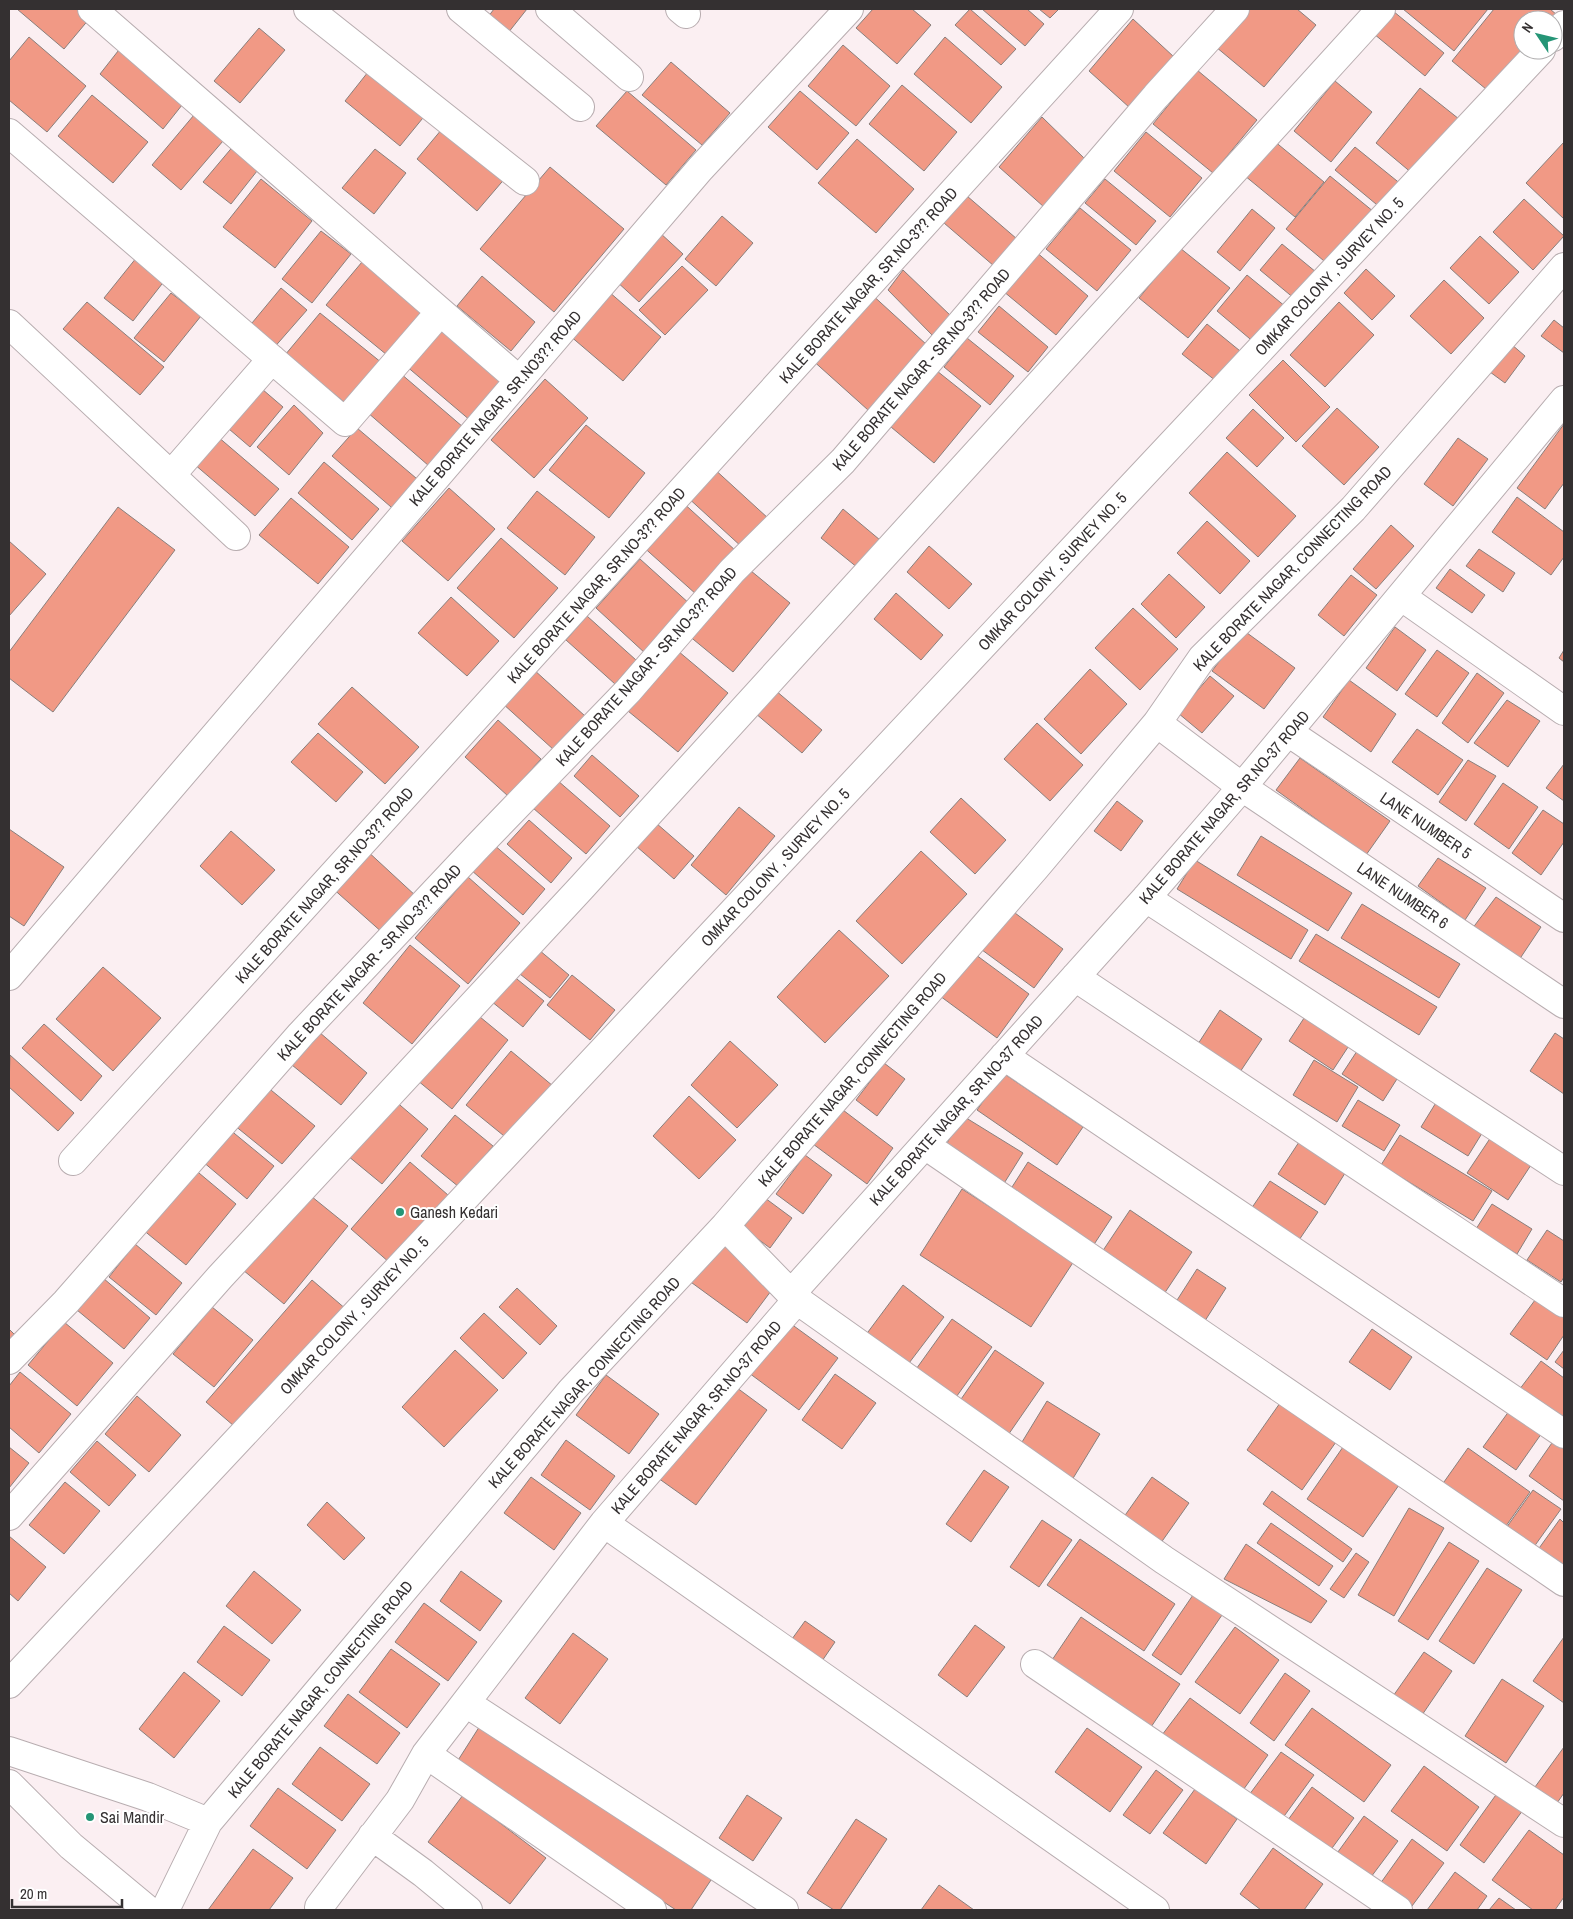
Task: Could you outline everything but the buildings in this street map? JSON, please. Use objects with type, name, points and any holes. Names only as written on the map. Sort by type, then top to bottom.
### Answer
[{"type":"street","points":[[92,9],[519,380]]},
{"type":"street","points":[[308,9],[525,181]]},
{"type":"street","points":[[462,9],[580,107]]},
{"type":"street","points":[[550,9],[629,77]]},
{"type":"street","name":"KALE BORATE NAGAR, SR.NO3?? ROAD","points":[[9,976],[700,169],[849,9]]},
{"type":"street","name":"KALE BORATE NAGAR, SR.NO-3?? ROAD","points":[[73,1161],[1119,9]]},
{"type":"street","name":"KALE BORATE NAGAR - SR.NO-3?? ROAD","points":[[9,1360],[66,1302],[301,1034],[477,846],[628,691],[732,571],[843,461],[1156,96],[1235,9]]},
{"type":"street","points":[[9,1516],[220,1277],[588,880],[1381,9]]},
{"type":"street","name":"OMKAR COLONY , SURVEY NO. 5","points":[[9,1684],[1532,60]]},
{"type":"street","points":[[9,133],[344,422],[440,312]]},
{"type":"street","name":"KALE BORATE NAGAR, CONNECTING ROAD","points":[[165,1910],[208,1822],[571,1392],[725,1226],[1036,867],[1157,723],[1202,658],[1353,509],[1564,266]]},
{"type":"street","points":[[9,324],[236,536]]},
{"type":"street","points":[[171,475],[272,359]]},
{"type":"street","name":"KALE BORATE NAGAR, SR.NO-37 ROAD","points":[[319,1907],[400,1800],[426,1754],[604,1523],[797,1300],[797,1287],[1146,898],[1242,787],[1564,400]]},
{"type":"street","points":[[1402,597],[1564,711]]},
{"type":"street","name":"LANE NUMBER 6","points":[[1157,723],[1242,787],[1564,1004]]},
{"type":"street","name":"LANE NUMBER 5","points":[[1288,732],[1564,918]]},
{"type":"street","points":[[1146,898],[1564,1171]]},
{"type":"street","points":[[1075,977],[1564,1303]]},
{"type":"street","points":[[1004,1056],[1564,1434]]},
{"type":"street","points":[[925,1145],[1564,1582]]},
{"type":"street","points":[[725,1226],[797,1300],[1164,1560],[1564,1823]]},
{"type":"street","points":[[604,1523],[1155,1910]]},
{"type":"street","points":[[1035,1664],[1398,1910]]},
{"type":"street","points":[[466,1703],[784,1910]]},
{"type":"street","points":[[9,1751],[148,1797],[208,1822]]},
{"type":"street","points":[[426,1754],[652,1910]]},
{"type":"street","points":[[9,1784],[71,1846],[148,1910]]},
{"type":"street","points":[[372,1836],[423,1873],[468,1910]]},
{"type":"place","name":"Ganesh Kedari","points":[[400,1212]]},
{"type":"place","name":"Sai Mandir","points":[[90,1817]]}]
